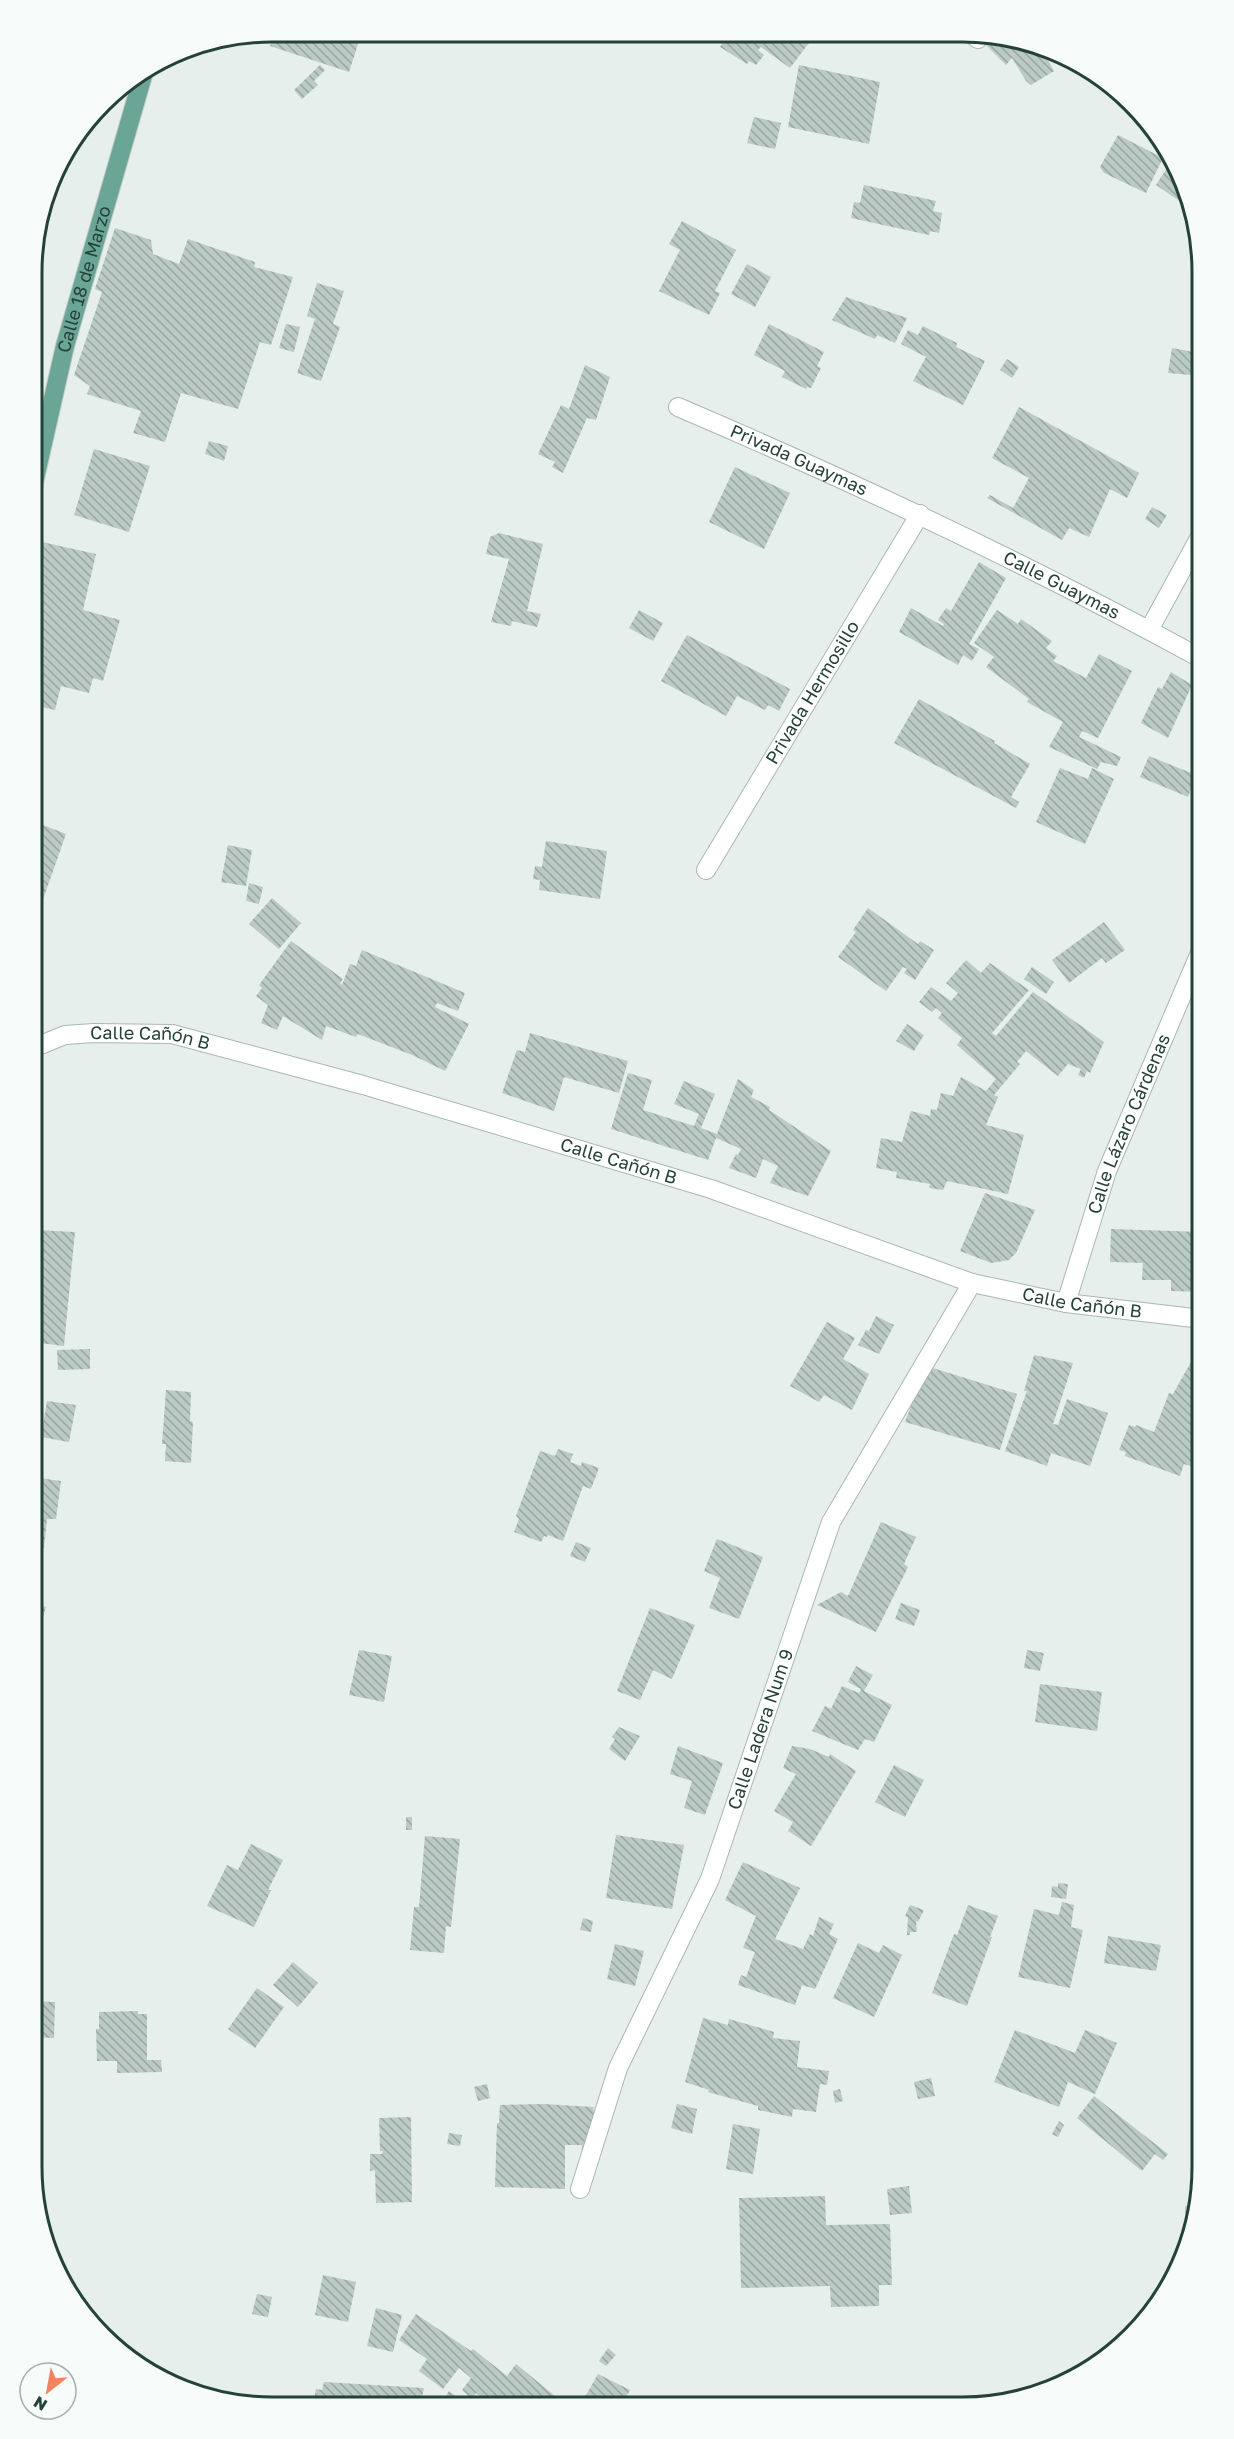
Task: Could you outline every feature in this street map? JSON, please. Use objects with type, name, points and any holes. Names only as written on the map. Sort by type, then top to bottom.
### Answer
[{"type":"main road","name":"Calle 18 de Marzo","points":[[42,447],[65,346],[141,83]]},
{"type":"street","name":"Privada Guaymas","points":[[678,406],[920,514]]},
{"type":"street","name":"Calle Guaymas","points":[[920,514],[1192,654]]},
{"type":"street","name":"Privada Hermosillo","points":[[706,870],[920,514]]},
{"type":"street","points":[[1149,630],[1192,551]]},
{"type":"street","name":"Calle Lázaro Cárdenas","points":[[1065,1304],[1107,1171],[1192,971]]},
{"type":"street","name":"Calle Cañón B","points":[[42,1044],[65,1035],[172,1034],[363,1085],[711,1189],[972,1283],[1065,1304],[1192,1318]]},
{"type":"street","name":"Calle Ladera Num 9","points":[[580,2189],[618,2068],[710,1879],[831,1522],[972,1283]]},
{"type":"building","points":[[271,42],[359,42],[349,72],[270,46]]},
{"type":"building","points":[[723,42],[810,42],[790,68],[761,47],[758,50],[764,55],[756,65],[749,61],[747,64],[720,47]]},
{"type":"building","points":[[984,43],[1036,54],[1047,59],[1054,71],[1031,85],[1012,58],[1006,65]]},
{"type":"building","points":[[320,65],[325,70],[314,81],[318,85],[302,99],[294,90]]},
{"type":"building","points":[[799,65],[880,82],[869,144],[788,127]]},
{"type":"building","points":[[754,117],[781,123],[775,149],[747,143]]},
{"type":"building","points":[[1118,135],[1162,159],[1146,193],[1104,173],[1100,167]]},
{"type":"building","points":[[1167,168],[1181,202],[1156,185]]},
{"type":"building","points":[[864,185],[936,201],[933,211],[942,213],[939,233],[930,231],[929,235],[851,218],[854,202],[860,203]]},
{"type":"building","points":[[54,197],[49,222],[47,222]]},
{"type":"building","points":[[682,221],[736,250],[715,291],[720,293],[709,315],[659,291],[680,250],[669,244]]},
{"type":"building","points":[[115,228],[151,240],[153,254],[179,264],[188,239],[255,262],[254,267],[293,277],[271,345],[260,342],[238,409],[181,393],[165,442],[133,433],[141,411],[87,394],[90,386],[74,375],[102,292],[95,289]]},
{"type":"building","points":[[747,264],[771,277],[755,307],[731,294]]},
{"type":"building","points":[[317,283],[344,291],[333,324],[340,327],[321,381],[297,373],[315,319],[307,316]]},
{"type":"building","points":[[846,297],[907,318],[895,343],[877,335],[875,339],[832,320]]},
{"type":"building","points":[[286,324],[300,327],[294,352],[279,348]]},
{"type":"building","points":[[769,324],[824,352],[817,366],[821,368],[811,388],[806,389],[782,377],[785,371],[754,355]]},
{"type":"building","points":[[923,326],[957,343],[956,347],[985,361],[963,405],[913,381],[926,357],[901,344],[908,330],[918,335]]},
{"type":"building","points":[[1172,348],[1192,352],[1192,375],[1168,373]]},
{"type":"building","points":[[1007,359],[1019,367],[1012,378],[1000,370]]},
{"type":"building","points":[[585,365],[610,377],[596,420],[587,418],[563,473],[552,467],[555,462],[538,454],[561,405],[569,409]]},
{"type":"building","points":[[1019,407],[1139,473],[1127,498],[1110,489],[1089,537],[1069,528],[1062,540],[987,498],[990,495],[1013,508],[1029,478],[992,458]]},
{"type":"building","points":[[209,441],[228,446],[224,461],[205,454]]},
{"type":"building","points":[[94,449],[150,466],[129,532],[74,515]]},
{"type":"building","points":[[735,467],[790,493],[764,549],[709,522]]},
{"type":"building","points":[[1152,507],[1167,515],[1159,528],[1145,519]]},
{"type":"building","points":[[499,533],[543,544],[527,611],[541,614],[537,627],[512,621],[511,626],[491,622],[509,559],[486,554],[490,537]]},
{"type":"building","points":[[42,542],[96,554],[83,610],[120,620],[103,681],[93,678],[89,693],[61,686],[55,710],[42,707]]},
{"type":"building","points":[[979,562],[1006,578],[969,644],[979,649],[972,661],[963,655],[958,665],[899,632],[911,608],[943,626],[944,624],[938,620],[946,608],[951,611]]},
{"type":"building","points":[[639,610],[663,623],[653,641],[629,628]]},
{"type":"building","points":[[997,610],[1018,624],[1021,619],[1052,641],[1046,648],[1057,656],[1053,661],[1086,678],[1099,654],[1132,671],[1098,738],[1082,731],[1079,737],[1121,757],[1117,766],[1101,762],[1097,769],[1049,747],[1063,722],[1027,702],[1029,699],[986,667],[994,657],[974,643]]},
{"type":"building","points":[[687,635],[790,689],[779,711],[768,705],[765,710],[737,696],[726,716],[661,681]]},
{"type":"building","points":[[1171,672],[1192,685],[1168,738],[1141,723],[1158,687],[1162,689]]},
{"type":"building","points":[[919,699],[995,741],[994,743],[1030,764],[1011,797],[1019,802],[1016,808],[894,743]]},
{"type":"building","points":[[1149,756],[1192,773],[1192,786],[1188,797],[1140,777]]},
{"type":"building","points":[[1060,768],[1088,779],[1092,768],[1114,779],[1085,844],[1036,822]]},
{"type":"building","points":[[42,825],[66,834],[42,902]]},
{"type":"building","points":[[546,841],[607,851],[600,899],[539,890],[540,880],[533,879],[535,866],[542,867]]},
{"type":"building","points":[[228,845],[252,850],[246,886],[221,882]]},
{"type":"building","points":[[249,883],[263,887],[259,904],[246,901]]},
{"type":"building","points":[[272,898],[301,923],[279,949],[249,924]]},
{"type":"building","points":[[868,908],[918,944],[920,941],[934,950],[915,980],[904,973],[907,969],[903,967],[886,991],[838,957],[856,932],[853,930]]},
{"type":"building","points":[[1104,922],[1125,950],[1106,963],[1102,958],[1069,983],[1052,960]]},
{"type":"building","points":[[291,941],[343,979],[340,983],[342,985],[350,964],[356,966],[362,950],[465,993],[458,1011],[437,1003],[435,1007],[469,1024],[445,1071],[412,1055],[358,1034],[356,1037],[326,1026],[322,1040],[283,1016],[277,1030],[261,1023],[268,1005],[256,996],[262,988],[259,985]]},
{"type":"building","points":[[966,960],[981,973],[990,963],[1029,990],[992,1033],[996,1036],[1033,992],[1104,1042],[1090,1073],[1087,1071],[1084,1078],[1078,1075],[1081,1069],[1068,1064],[1058,1076],[1026,1051],[1017,1062],[1020,1064],[994,1095],[998,1097],[986,1125],[1024,1135],[1008,1194],[947,1181],[943,1190],[929,1188],[930,1184],[896,1178],[897,1172],[876,1168],[881,1138],[902,1142],[911,1111],[930,1116],[931,1109],[937,1110],[941,1093],[953,1096],[961,1077],[986,1091],[996,1079],[957,1045],[962,1038],[938,1018],[942,1013],[936,1008],[932,1012],[919,1002],[931,987],[951,1001],[958,993],[946,983]]},
{"type":"building","points":[[1032,967],[1054,982],[1046,994],[1024,979]]},
{"type":"building","points":[[907,1024],[924,1035],[914,1051],[896,1041]]},
{"type":"building","points":[[530,1033],[628,1061],[619,1093],[564,1077],[554,1111],[502,1093],[517,1050],[525,1052]]},
{"type":"building","points":[[628,1073],[652,1080],[643,1110],[694,1126],[699,1114],[674,1104],[684,1081],[715,1094],[701,1128],[717,1134],[738,1079],[754,1090],[751,1097],[770,1107],[769,1110],[831,1151],[808,1196],[770,1183],[778,1166],[763,1159],[756,1178],[729,1168],[741,1149],[716,1138],[708,1160],[611,1129]]},
{"type":"building","points":[[985,1193],[1035,1210],[1016,1253],[1009,1260],[991,1263],[960,1251]]},
{"type":"building","points":[[1111,1229],[1192,1232],[1192,1292],[1171,1291],[1171,1280],[1142,1280],[1143,1263],[1110,1262]]},
{"type":"building","points":[[42,1230],[75,1232],[64,1346],[42,1343]]},
{"type":"building","points":[[876,1316],[894,1325],[879,1354],[858,1345],[866,1330],[869,1331]]},
{"type":"building","points":[[827,1322],[855,1338],[843,1359],[869,1374],[852,1410],[824,1395],[819,1402],[790,1386]]},
{"type":"building","points":[[90,1349],[90,1369],[58,1370],[57,1350]]},
{"type":"building","points":[[1034,1355],[1073,1363],[1053,1424],[1058,1425],[1067,1399],[1108,1413],[1090,1466],[1051,1453],[1047,1466],[1005,1451],[1027,1391],[1024,1391]]},
{"type":"building","points":[[1192,1360],[1192,1467],[1184,1464],[1180,1476],[1125,1456],[1126,1452],[1119,1450],[1129,1425],[1135,1427],[1136,1425],[1154,1432],[1169,1393],[1173,1394]]},
{"type":"building","points":[[926,1366],[1017,1394],[1000,1450],[905,1422]]},
{"type":"building","points":[[166,1390],[191,1392],[190,1421],[193,1422],[191,1463],[165,1461],[166,1444],[162,1444]]},
{"type":"building","points":[[47,1401],[76,1405],[69,1442],[42,1437]]},
{"type":"building","points":[[558,1449],[573,1454],[570,1462],[581,1466],[582,1462],[599,1468],[591,1489],[583,1486],[563,1541],[548,1535],[544,1536],[541,1542],[514,1532],[519,1519],[516,1516],[540,1451],[555,1456]]},
{"type":"building","points":[[42,1478],[61,1481],[56,1519],[47,1519],[44,1548],[42,1548]]},
{"type":"building","points":[[881,1522],[916,1537],[904,1564],[908,1567],[876,1632],[817,1605],[841,1592],[848,1596]]},
{"type":"building","points":[[717,1539],[763,1557],[739,1619],[709,1608],[720,1578],[704,1571]]},
{"type":"building","points":[[576,1542],[591,1548],[585,1562],[570,1556]]},
{"type":"building","points":[[901,1603],[920,1610],[914,1626],[895,1619]]},
{"type":"building","points":[[42,1606],[46,1607],[42,1621]]},
{"type":"building","points":[[650,1608],[695,1625],[672,1679],[653,1670],[640,1700],[617,1691]]},
{"type":"building","points":[[359,1650],[392,1656],[384,1702],[349,1695]]},
{"type":"building","points":[[1027,1650],[1044,1653],[1040,1671],[1024,1668]]},
{"type":"building","points":[[856,1666],[873,1675],[864,1691],[892,1705],[874,1742],[865,1739],[858,1750],[812,1731],[825,1706],[831,1709],[842,1686],[859,1693],[861,1689],[848,1682]]},
{"type":"building","points":[[1040,1684],[1102,1692],[1097,1731],[1035,1722]]},
{"type":"building","points":[[619,1727],[640,1736],[625,1761],[609,1749],[615,1739],[612,1737]]},
{"type":"building","points":[[678,1746],[723,1763],[705,1815],[684,1808],[692,1781],[670,1774]]},
{"type":"building","points":[[792,1746],[810,1749],[829,1757],[830,1754],[856,1771],[811,1846],[788,1831],[793,1822],[774,1811],[796,1774],[783,1768]]},
{"type":"building","points":[[894,1765],[924,1780],[905,1817],[875,1802]]},
{"type":"building","points":[[406,1817],[412,1817],[412,1830],[406,1830]]},
{"type":"building","points":[[616,1835],[684,1845],[672,1909],[606,1898]]},
{"type":"building","points":[[425,1836],[460,1839],[451,1927],[446,1926],[444,1953],[410,1950],[414,1907],[419,1907]]},
{"type":"building","points":[[251,1844],[283,1860],[268,1890],[271,1890],[254,1927],[207,1906],[227,1865],[238,1870]]},
{"type":"building","points":[[743,1862],[800,1888],[775,1939],[803,1949],[810,1934],[813,1936],[819,1917],[834,1924],[829,1934],[838,1939],[817,1985],[815,1989],[802,1985],[795,2005],[738,1985],[741,1975],[746,1977],[755,1952],[743,1948],[756,1916],[725,1900]]},
{"type":"building","points":[[1058,1883],[1068,1884],[1066,1899],[1051,1897],[1052,1886],[1058,1887]]},
{"type":"building","points":[[1062,1902],[1074,1905],[1071,1927],[1083,1930],[1070,1988],[1018,1977],[1034,1909],[1059,1915]]},
{"type":"building","points":[[910,1905],[924,1910],[918,1922],[916,1921],[917,1932],[910,1932],[910,1935],[907,1935],[908,1917],[905,1916]]},
{"type":"building","points":[[968,1905],[998,1916],[967,2006],[932,1993],[954,1934],[957,1935]]},
{"type":"building","points":[[583,1918],[593,1921],[591,1932],[580,1930]]},
{"type":"building","points":[[1108,1936],[1161,1945],[1156,1971],[1104,1963]]},
{"type":"building","points":[[858,1943],[879,1953],[883,1945],[902,1955],[874,2017],[833,1998]]},
{"type":"building","points":[[615,1944],[644,1951],[635,1986],[607,1979]]},
{"type":"building","points":[[293,1962],[318,1983],[298,2007],[273,1985]]},
{"type":"building","points":[[257,1988],[284,2007],[255,2048],[228,2029]]},
{"type":"building","points":[[42,2001],[55,2002],[54,2038],[42,2037]]},
{"type":"building","points":[[138,2011],[138,2014],[147,2014],[147,2060],[161,2060],[162,2072],[117,2073],[117,2061],[97,2061],[96,2029],[99,2029],[99,2012]]},
{"type":"building","points":[[703,2018],[728,2025],[729,2019],[774,2032],[773,2038],[800,2041],[797,2067],[829,2071],[827,2085],[820,2084],[816,2112],[793,2109],[792,2117],[758,2110],[758,2106],[708,2092],[709,2090],[685,2082]]},
{"type":"building","points":[[1015,2030],[1075,2053],[1085,2030],[1117,2043],[1095,2094],[1068,2082],[1059,2107],[994,2082]]},
{"type":"building","points":[[931,2078],[935,2096],[918,2099],[914,2082]]},
{"type":"building","points":[[487,2084],[490,2098],[478,2101],[474,2087]]},
{"type":"building","points":[[840,2089],[843,2101],[835,2103],[833,2091]]},
{"type":"building","points":[[1094,2096],[1168,2154],[1163,2160],[1155,2154],[1142,2171],[1077,2118]]},
{"type":"building","points":[[543,2104],[594,2107],[593,2110],[598,2110],[581,2162],[582,2145],[565,2145],[565,2189],[495,2187],[497,2123],[499,2123],[500,2105]]},
{"type":"building","points":[[677,2104],[697,2109],[692,2134],[671,2128]]},
{"type":"building","points":[[411,2117],[412,2202],[376,2203],[375,2170],[370,2171],[370,2154],[382,2154],[383,2151],[380,2151],[379,2118]]},
{"type":"building","points":[[1059,2121],[1064,2125],[1058,2137],[1052,2134]]},
{"type":"building","points":[[733,2124],[760,2129],[753,2174],[726,2169]]},
{"type":"building","points":[[449,2133],[462,2135],[460,2146],[447,2144]]},
{"type":"building","points":[[909,2186],[912,2213],[890,2215],[887,2189]]},
{"type":"building","points":[[825,2196],[826,2225],[890,2224],[892,2285],[879,2285],[879,2306],[831,2307],[830,2286],[741,2288],[739,2198]]},
{"type":"building","points":[[1185,2206],[1189,2206],[1186,2221]]},
{"type":"building","points":[[323,2275],[356,2282],[348,2322],[315,2315]]},
{"type":"building","points":[[257,2294],[272,2297],[268,2317],[252,2314]]},
{"type":"building","points":[[376,2308],[402,2315],[393,2352],[367,2346]]},
{"type":"building","points":[[416,2314],[471,2351],[473,2349],[507,2376],[516,2364],[556,2397],[481,2397],[476,2393],[473,2397],[470,2397],[462,2390],[471,2378],[459,2368],[443,2389],[419,2371],[427,2359],[399,2340]]},
{"type":"building","points":[[608,2348],[616,2355],[606,2366],[599,2361]]},
{"type":"building","points":[[598,2374],[630,2390],[626,2397],[585,2397]]},
{"type":"building","points":[[324,2382],[424,2388],[422,2397],[315,2397],[316,2389],[322,2390]]},
{"type":"building","points":[[449,2391],[457,2397],[445,2397]]}]
